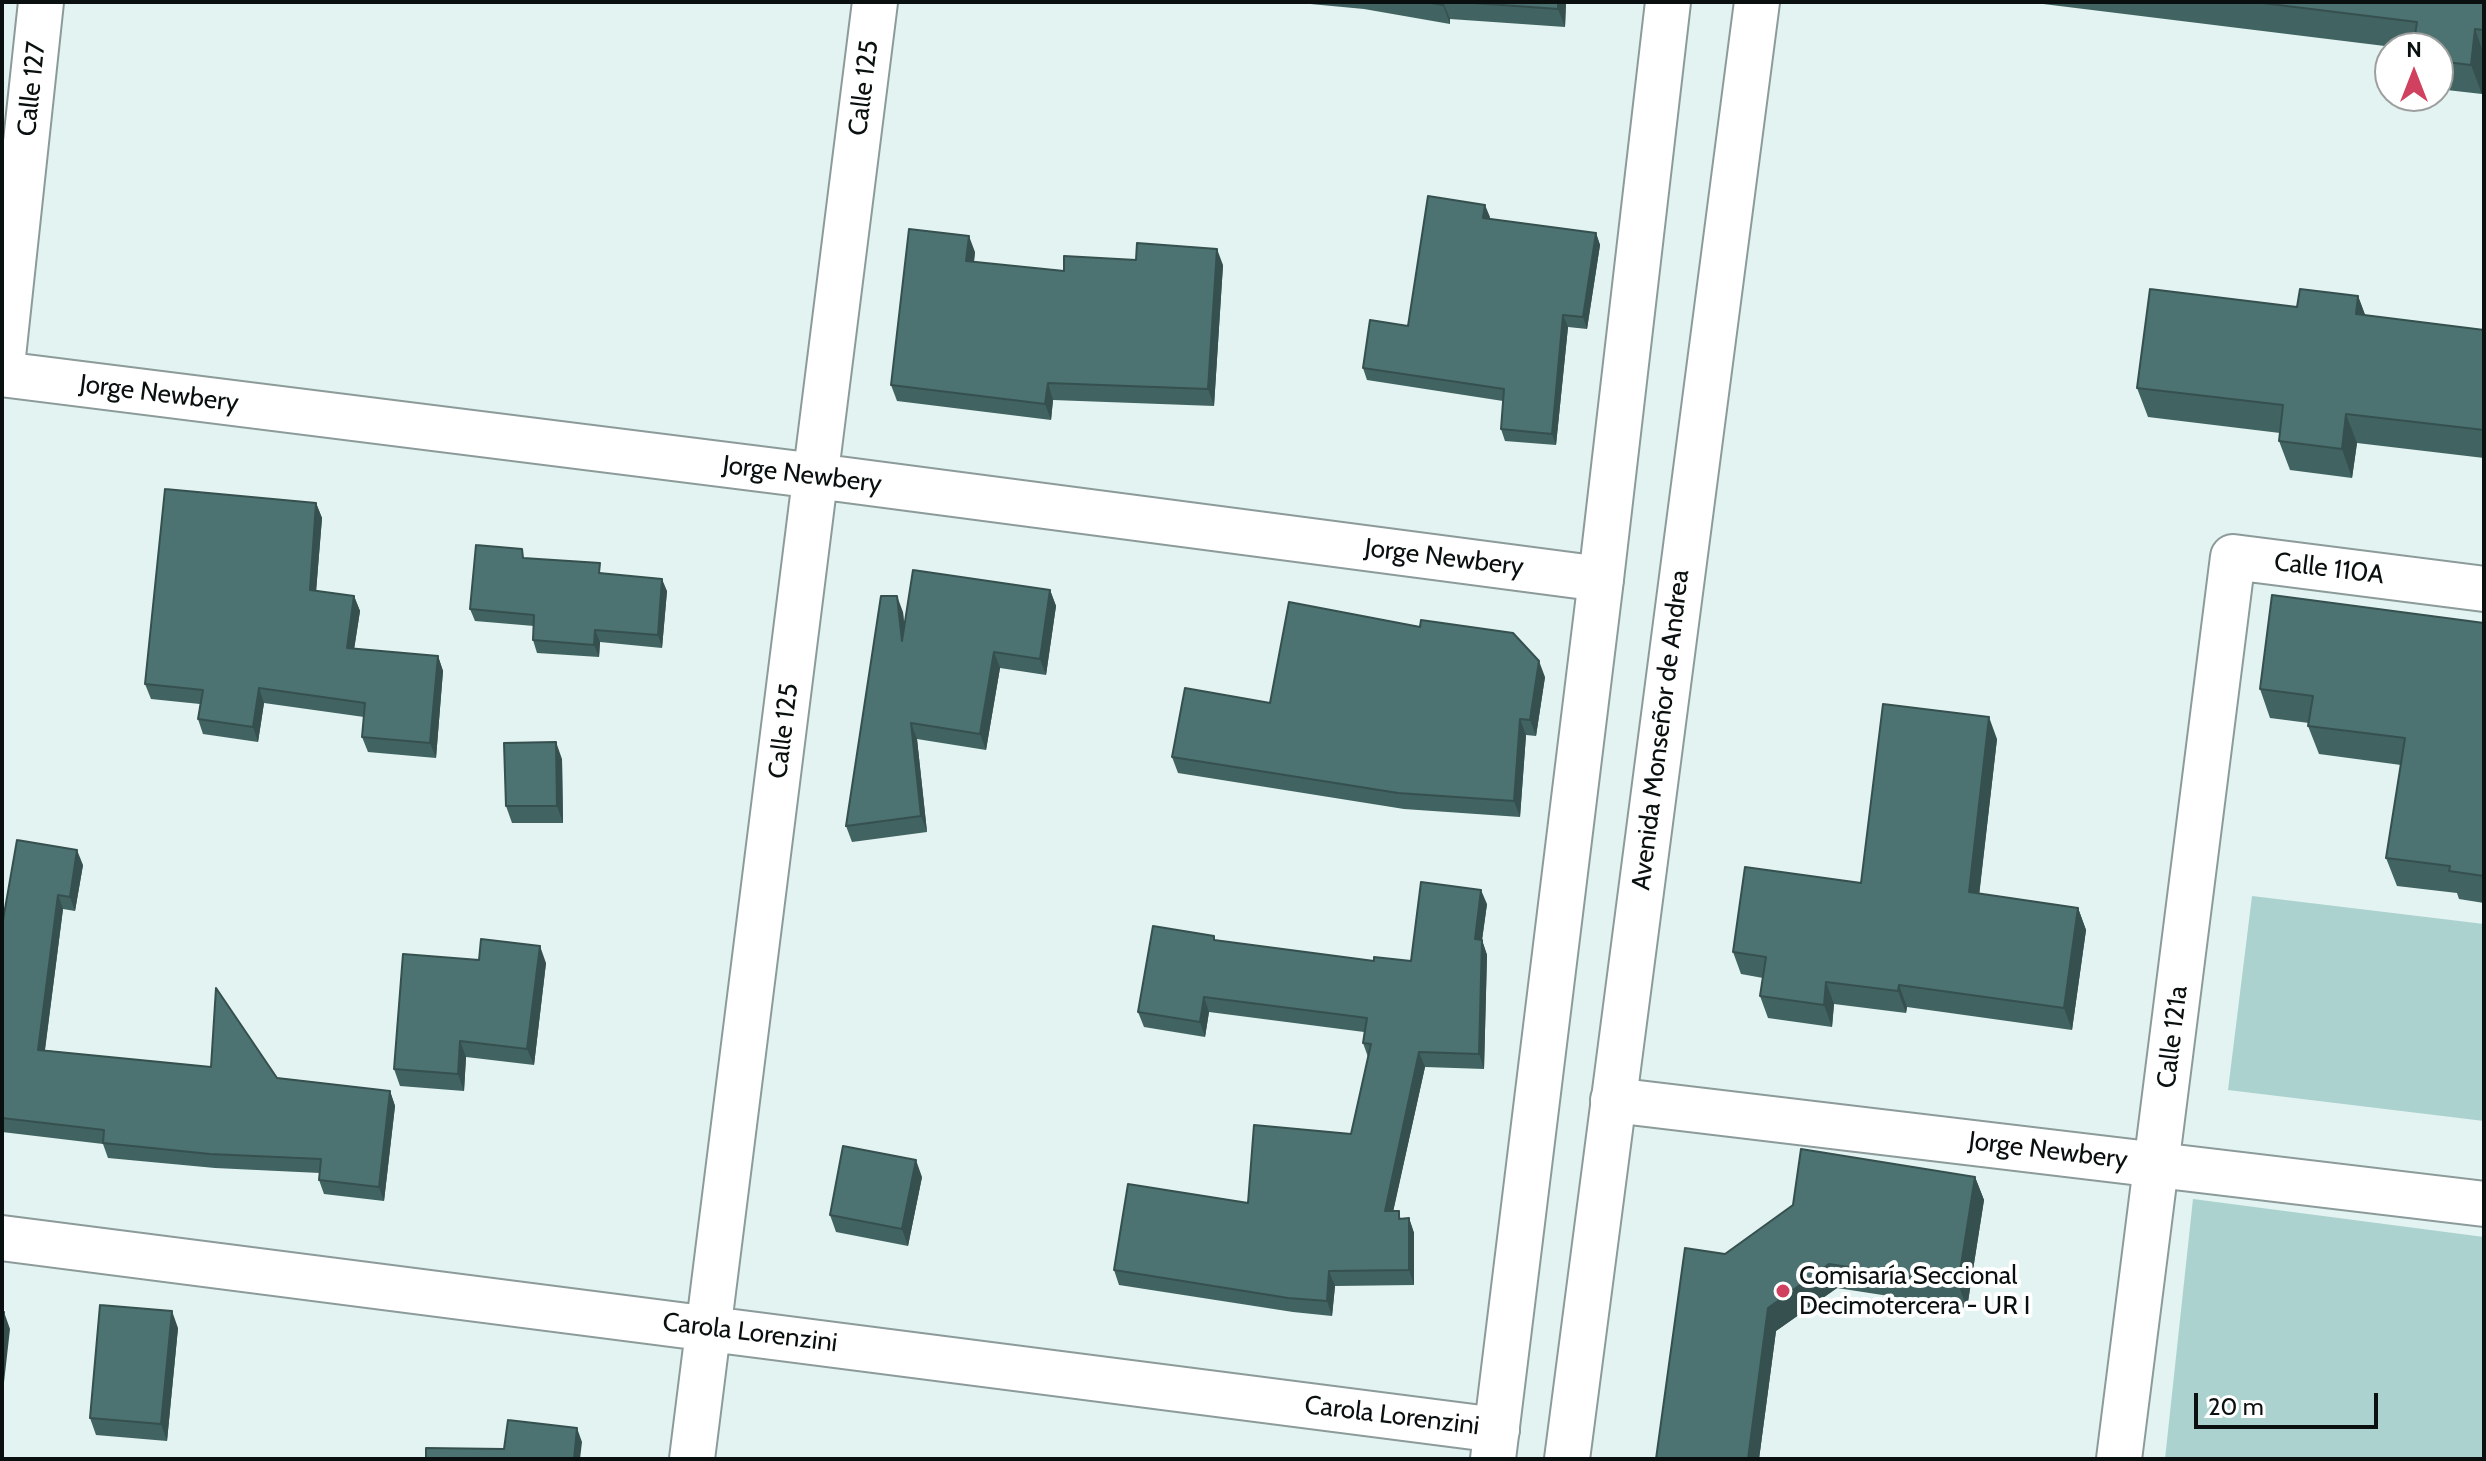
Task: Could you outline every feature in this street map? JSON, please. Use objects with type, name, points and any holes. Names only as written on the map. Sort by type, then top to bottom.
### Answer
[{"type":"street","name":"Calle 127","points":[[2,366],[41,2]]},
{"type":"street","name":"Calle 125","points":[[692,1459],[875,2]]},
{"type":"street","points":[[1495,1444],[1668,2]]},
{"type":"street","name":"Avenida Monseñor de Andrea","points":[[1567,1459],[1757,2]]},
{"type":"street","name":"Jorge Newbery","points":[[2,374],[1601,579]]},
{"type":"street","name":"Calle 110A","points":[[2226,615],[2233,557],[2484,589]]},
{"type":"street","name":"Calle 121a","points":[[2119,1459],[2226,615]]},
{"type":"street","name":"Jorge Newbery","points":[[1613,1100],[2484,1204]]},
{"type":"street","name":"Carola Lorenzini","points":[[2,1238],[708,1327],[1495,1444]]},
{"type":"shaded area","points":[[2252,896],[2484,924],[2484,1121],[2228,1090]]},
{"type":"shaded area","points":[[2193,1199],[2484,1237],[2484,1459],[2165,1459]]},
{"type":"building","points":[[1460,2],[1558,2],[1558,9]]},
{"type":"building","points":[[2254,2],[2484,2],[2484,30],[2475,29],[2471,65],[2454,63],[2454,32],[2415,32],[2417,22]]},
{"type":"building","points":[[1428,196],[1485,205],[1483,218],[1596,233],[1583,317],[1563,315],[1552,434],[1501,429],[1504,389],[1363,368],[1370,320],[1408,326]]},
{"type":"building","points":[[909,229],[969,236],[966,261],[1064,271],[1064,256],[1136,260],[1137,243],[1217,249],[1208,389],[1048,383],[1045,404],[891,385]]},
{"type":"building","points":[[2150,289],[2297,307],[2300,289],[2358,296],[2356,314],[2484,330],[2484,430],[2346,414],[2342,449],[2279,441],[2283,405],[2137,388]]},
{"type":"building","points":[[165,489],[316,503],[310,590],[354,596],[347,648],[438,656],[430,743],[362,737],[365,703],[259,688],[253,727],[198,719],[203,690],[145,684]]},
{"type":"building","points":[[476,545],[522,549],[523,558],[600,563],[599,573],[662,579],[658,635],[595,630],[594,645],[533,640],[534,615],[470,609]]},
{"type":"building","points":[[913,570],[1050,590],[1040,659],[994,652],[980,734],[911,723],[921,816],[846,826],[881,596],[897,596],[902,641]]},
{"type":"building","points":[[2272,595],[2484,623],[2484,876],[2449,871],[2450,866],[2386,858],[2405,738],[2308,726],[2313,696],[2260,689]]},
{"type":"building","points":[[1289,602],[1420,627],[1421,620],[1513,633],[1539,661],[1530,720],[1520,719],[1514,801],[1398,793],[1172,757],[1185,688],[1270,703]]},
{"type":"building","points":[[1883,704],[1989,717],[1969,892],[2078,908],[2064,1008],[1899,985],[1898,991],[1826,982],[1824,1005],[1760,996],[1766,957],[1733,952],[1745,867],[1861,883]]},
{"type":"building","points":[[556,742],[557,806],[506,806],[504,743]]},
{"type":"building","points":[[17,840],[77,850],[70,897],[58,895],[38,1050],[211,1067],[216,988],[277,1078],[390,1091],[379,1187],[319,1180],[321,1159],[210,1154],[103,1143],[104,1130],[2,1118],[2,926]]},
{"type":"building","points":[[1421,882],[1481,890],[1475,939],[1482,940],[1479,1054],[1419,1052],[1385,1211],[1399,1211],[1399,1219],[1409,1218],[1409,1270],[1329,1271],[1327,1301],[1288,1298],[1114,1270],[1128,1184],[1248,1203],[1254,1125],[1351,1134],[1371,1044],[1363,1043],[1367,1018],[1204,997],[1200,1022],[1138,1012],[1153,926],[1214,936],[1214,940],[1374,961],[1374,957],[1411,961]]},
{"type":"building","points":[[481,939],[540,946],[527,1049],[460,1041],[458,1074],[394,1069],[403,954],[479,960]]},
{"type":"building","points":[[843,1146],[916,1160],[902,1229],[830,1215]]},
{"type":"building","points":[[1801,1149],[1975,1177],[1958,1284],[1829,1264],[1768,1308],[1748,1459],[1656,1459],[1685,1248],[1725,1254],[1793,1205]]},
{"type":"building","points":[[100,1305],[172,1311],[161,1424],[90,1418]]},
{"type":"building","points":[[508,1420],[577,1428],[574,1459],[426,1459],[426,1448],[504,1449]]},
{"type":"place","name":"Comisaría Seccional Decimotercera - UR I","points":[[1783,1291]]}]
